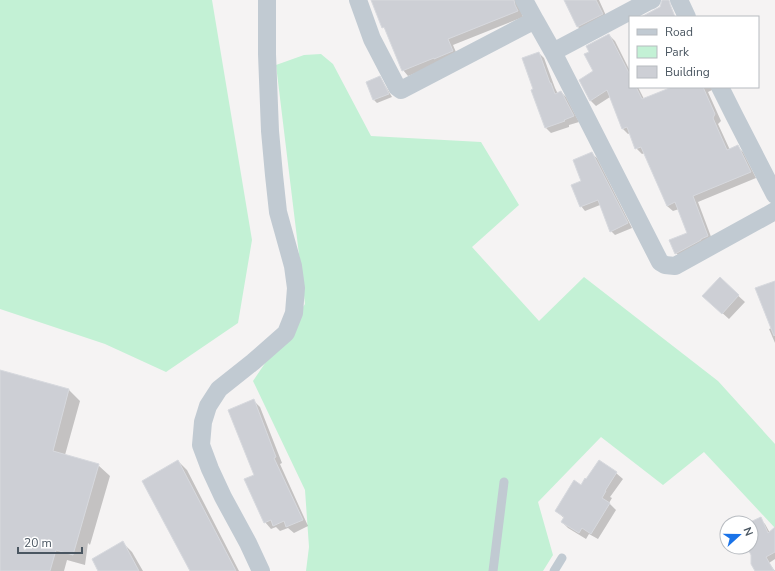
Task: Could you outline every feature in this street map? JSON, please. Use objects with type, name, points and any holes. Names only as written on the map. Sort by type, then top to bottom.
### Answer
[{"type":"street","points":[[261,571],[248,543],[223,497],[201,445],[203,422],[211,400],[219,389],[286,333],[294,313],[296,288],[293,266],[278,212],[270,131],[268,0]]},
{"type":"street","points":[[358,0],[372,40],[397,87],[401,90],[535,20]]},
{"type":"street","points":[[524,0],[553,52],[660,262],[665,265],[675,266],[775,211]]},
{"type":"street","points":[[553,52],[652,0]]},
{"type":"street","points":[[679,0],[687,16]]},
{"type":"street","points":[[720,88],[775,196]]},
{"type":"lane","points":[[493,571],[504,482]]},
{"type":"lane","points":[[554,571],[562,558]]},
{"type":"green space","points":[[0,0],[212,0],[252,240],[238,323],[166,372],[105,344],[0,309]]},
{"type":"green space","points":[[321,54],[333,64],[371,136],[481,142],[519,205],[472,247],[539,321],[584,277],[718,381],[775,444],[775,528],[704,452],[663,485],[601,437],[538,502],[553,555],[543,571],[306,571],[309,547],[305,490],[253,381],[305,304],[276,65],[304,55]]},
{"type":"building","points":[[371,0],[514,0],[518,11],[448,39],[453,51],[402,71]]},
{"type":"building","points":[[564,0],[596,0],[603,14],[577,27]]},
{"type":"building","points":[[662,0],[669,0],[675,16],[643,16],[660,7]]},
{"type":"building","points":[[609,34],[629,73],[629,88],[636,88],[642,99],[670,88],[703,88],[715,114],[713,118],[727,150],[738,145],[751,172],[693,196],[708,236],[675,254],[669,240],[687,233],[675,202],[667,206],[641,147],[635,149],[627,127],[622,129],[607,90],[590,101],[579,80],[593,71],[584,54],[589,52],[586,46]]},
{"type":"building","points":[[539,52],[555,94],[561,91],[574,116],[545,128],[531,90],[533,89],[522,58]]},
{"type":"building","points":[[380,76],[389,94],[373,100],[366,82]]},
{"type":"building","points":[[592,152],[628,223],[610,232],[598,200],[580,207],[571,185],[581,181],[573,160]]},
{"type":"building","points":[[720,277],[739,295],[722,314],[702,296]]},
{"type":"building","points":[[775,281],[775,335],[774,336],[755,288]]},
{"type":"building","points":[[0,370],[69,389],[53,451],[99,464],[73,555],[56,550],[50,571],[0,571]]},
{"type":"building","points":[[254,399],[276,457],[274,458],[303,520],[286,527],[284,521],[273,526],[271,520],[264,523],[244,479],[254,475],[228,410]]},
{"type":"building","points":[[178,460],[236,571],[190,571],[142,481]]},
{"type":"building","points":[[599,460],[617,472],[602,498],[610,503],[591,534],[582,528],[579,533],[561,522],[564,517],[555,511],[574,480],[581,485]]},
{"type":"building","points":[[761,517],[768,533],[775,527],[775,552],[766,557],[774,571],[755,571],[751,564],[751,555],[759,555],[759,518]]},
{"type":"building","points":[[123,541],[139,571],[98,571],[92,559]]}]
